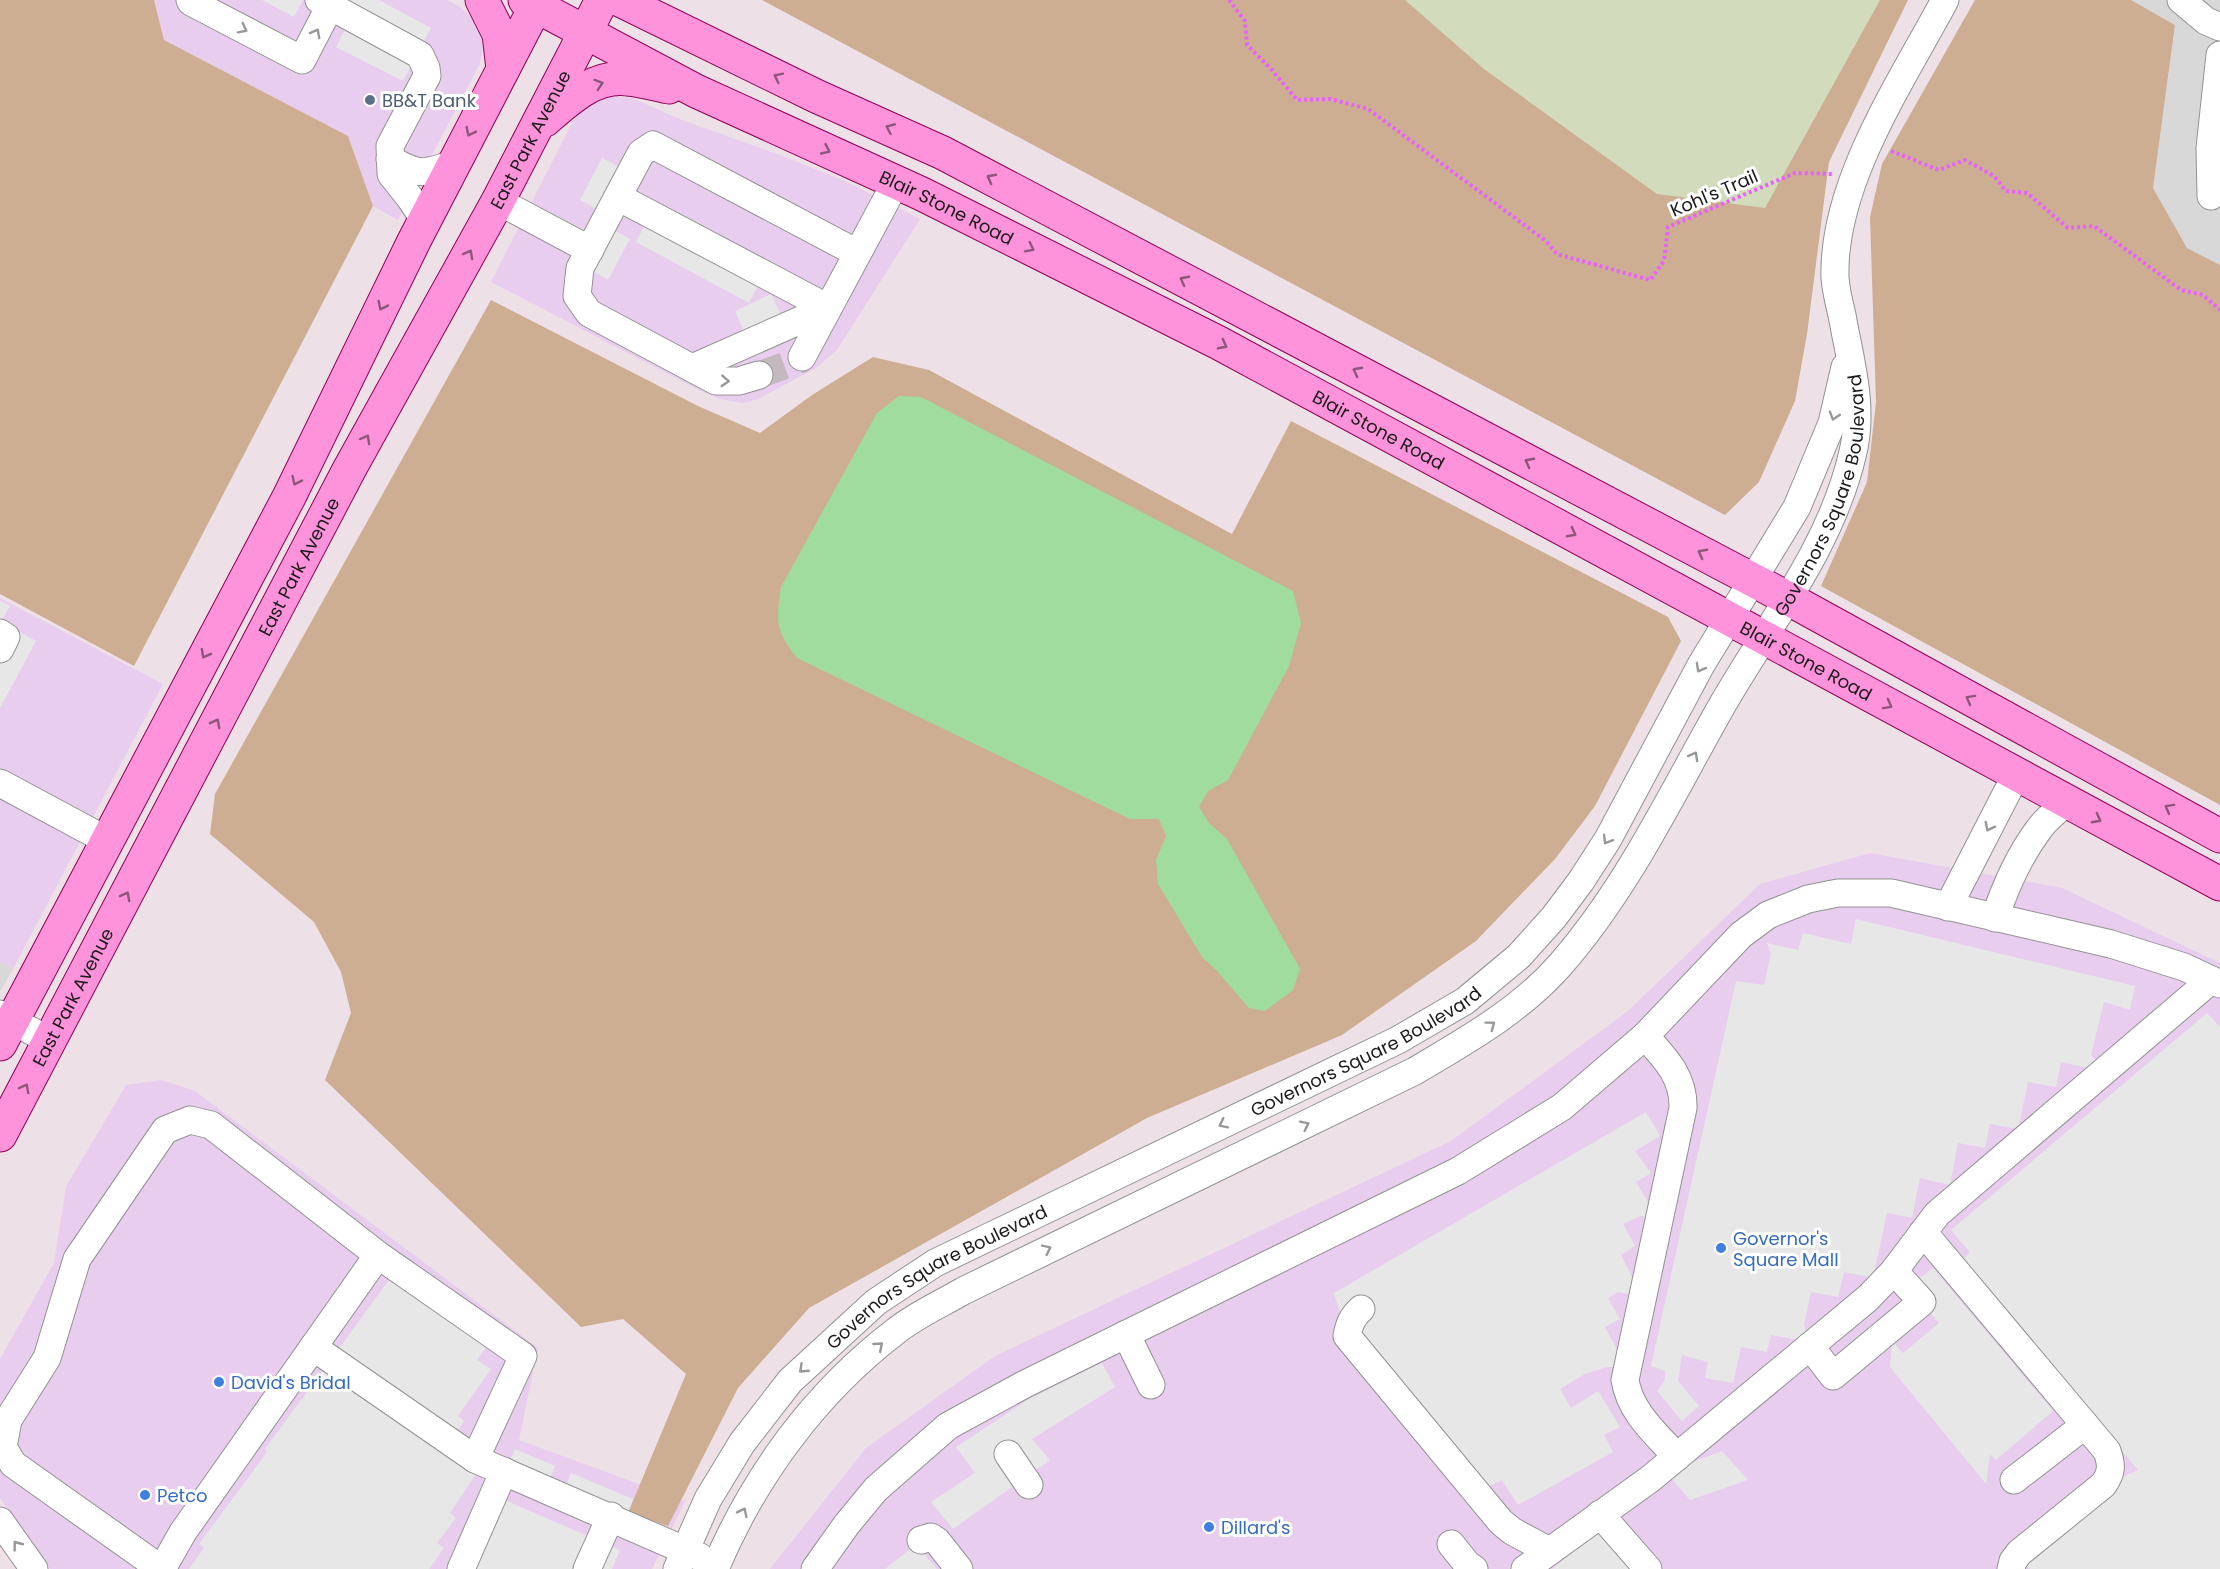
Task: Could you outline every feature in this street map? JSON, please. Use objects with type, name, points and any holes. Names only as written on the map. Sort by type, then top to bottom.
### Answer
[{"type":"main road","points":[[482,0],[499,34],[503,69]]},
{"type":"main road","name":"East Park Avenue","points":[[0,1135],[350,468],[498,201],[602,0]]},
{"type":"main road","points":[[620,0],[816,96],[943,153],[1789,598],[2220,836]]},
{"type":"main road","points":[[666,0],[717,47]]},
{"type":"main road","points":[[4,1026],[289,497],[424,221],[503,69],[533,2]]},
{"type":"main road","name":"Blair Stone Road","points":[[533,2],[698,92],[909,188],[1219,343],[2220,884]]},
{"type":"main road","points":[[535,129],[580,91],[594,84],[625,78],[698,92]]},
{"type":"main road","points":[[909,188],[943,153]]},
{"type":"main road","points":[[2016,775],[2030,766],[2049,759],[2074,756]]},
{"type":"street","points":[[190,0],[302,60],[325,3],[420,56],[427,76],[390,146],[390,159],[391,174],[424,221]]},
{"type":"street","name":"Governors Square Boulevard","points":[[716,1567],[752,1494],[795,1430],[845,1376],[897,1330],[963,1291],[1442,1056],[1478,1035],[1523,1001],[1560,966],[1591,927],[1619,888],[1723,704],[1789,598],[1830,522],[1845,484],[1854,448],[1857,412],[1856,381],[1835,281],[1836,252],[1841,221],[1881,116],[1946,0]]},
{"type":"street","points":[[2181,0],[2206,21],[2220,27]]},
{"type":"street","points":[[2211,196],[2211,148],[2220,55]]},
{"type":"street","points":[[759,375],[740,381],[716,381],[589,313],[578,296],[577,284],[580,268],[641,153],[653,145],[857,253]]},
{"type":"street","points":[[390,159],[408,170],[421,173],[454,164]]},
{"type":"street","points":[[802,357],[857,253],[909,188]]},
{"type":"street","points":[[618,197],[828,308]]},
{"type":"street","points":[[498,201],[590,250]]},
{"type":"street","points":[[692,368],[828,308]]},
{"type":"street","name":"Governors Square Boulevard","points":[[681,1560],[708,1499],[742,1443],[790,1382],[876,1302],[935,1263],[1376,1050],[1465,1001],[1520,956],[1561,908],[1608,839],[1701,665],[1797,507],[1832,423],[1845,375],[1846,338]]},
{"type":"street","points":[[0,633],[6,637],[0,649]]},
{"type":"street","points":[[1948,907],[2016,775]]},
{"type":"street","points":[[0,783],[106,840]]},
{"type":"street","points":[[1995,918],[2003,893],[2024,853],[2040,827],[2066,802]]},
{"type":"street","points":[[815,1569],[847,1524],[876,1489],[948,1426],[1025,1384],[1458,1171],[1562,1107],[1646,1036],[1741,935],[1768,915],[1808,899],[1838,893],[1891,893],[2111,944],[2184,967],[2215,982],[1952,1200],[1937,1214],[1894,1271],[1868,1298],[1650,1479],[1525,1569]]},
{"type":"street","points":[[1426,1023],[1442,1056]]},
{"type":"street","points":[[4,1026],[50,1041]]},
{"type":"street","points":[[1646,1036],[1677,1076],[1682,1089],[1683,1108],[1625,1380],[1627,1393],[1642,1418],[1677,1457]]},
{"type":"street","points":[[378,1255],[183,1532],[161,1569],[13,1464],[3,1447],[8,1420],[47,1358],[77,1259],[165,1130],[190,1120],[211,1125],[378,1255],[523,1356],[475,1458]]},
{"type":"street","points":[[1923,1232],[2107,1451],[2112,1463],[2108,1478],[2103,1485],[2019,1554],[2013,1561],[2011,1569]]},
{"type":"street","points":[[1810,1346],[1833,1376],[1922,1302],[1894,1271]]},
{"type":"street","points":[[1361,1309],[1348,1325],[1347,1336],[1501,1522],[1512,1531],[1549,1551]]},
{"type":"street","points":[[1126,1334],[1150,1384]]},
{"type":"street","points":[[313,1347],[475,1458],[611,1516],[681,1560],[716,1567]]},
{"type":"street","points":[[2013,1480],[2085,1425]]},
{"type":"street","points":[[1008,1454],[1029,1485]]},
{"type":"street","points":[[460,1569],[504,1471]]},
{"type":"street","points":[[1600,1514],[1648,1569]]},
{"type":"street","points":[[587,1569],[611,1516]]},
{"type":"street","points":[[0,1521],[34,1569]]},
{"type":"street","points":[[921,1540],[931,1537],[937,1541],[959,1569]]},
{"type":"street","points":[[1451,1544],[1474,1569]]},
{"type":"path","name":"Kohl's Trail","points":[[1229,0],[1245,21],[1247,45],[1297,100],[1330,99],[1368,109],[1546,241],[1557,254],[1567,257],[1650,280],[1664,261],[1668,227],[1795,173],[1835,174]]},
{"type":"path","points":[[1866,151],[1881,147],[1939,170],[1965,160],[1994,176],[2006,191],[2027,193],[2067,228],[2094,226],[2181,290],[2203,295],[2220,310]]},
{"type":"shaded area","points":[[0,0],[154,0],[164,40],[348,136],[373,206],[134,666],[0,594]]},
{"type":"shaded area","name":"BB&T Bank","points":[[154,0],[447,0],[460,7],[477,23],[482,38],[482,54],[479,65],[398,220],[373,206],[348,136],[164,40]]},
{"type":"shaded area","points":[[262,0],[303,0],[294,17]]},
{"type":"shaded area","points":[[345,0],[379,0],[431,28],[403,81],[336,47],[351,18]]},
{"type":"shaded area","points":[[762,0],[1908,0],[1829,162],[1807,334],[1795,401],[1759,482],[1725,515]]},
{"type":"shaded area","points":[[1405,0],[1880,0],[1765,208],[1657,194],[1484,69]]},
{"type":"shaded area","points":[[1975,0],[2131,0],[2175,25],[2153,188],[2187,248],[2220,265],[2220,805],[1821,586],[1867,482],[1876,402],[1870,217],[1882,164]]},
{"type":"shaded area","points":[[2131,0],[2220,0],[2220,265],[2187,248],[2153,188],[2175,25]]},
{"type":"shaded area","points":[[607,96],[632,98],[682,120],[780,155],[845,181],[920,219],[837,350],[816,368],[758,399],[743,403],[720,399],[491,282],[572,123],[583,107]]},
{"type":"shaded area","points":[[602,158],[631,173],[608,215],[580,200]]},
{"type":"shaded area","points":[[651,214],[764,274],[749,303],[636,242]]},
{"type":"shaded area","points":[[603,224],[630,239],[608,280],[582,265]]},
{"type":"shaded area","points":[[771,294],[786,326],[749,343],[735,311]]},
{"type":"shaded area","points":[[491,300],[698,406],[760,433],[812,395],[873,357],[929,370],[1232,534],[1291,421],[1668,617],[1681,641],[1595,806],[1555,859],[1476,941],[1342,1035],[1147,1118],[809,1308],[738,1388],[668,1526],[628,1513],[686,1374],[623,1319],[581,1327],[325,1080],[351,1013],[341,972],[314,922],[210,834],[215,794]]},
{"type":"shaded area","points":[[899,396],[921,397],[1293,591],[1301,623],[1289,666],[1228,780],[1208,791],[1199,807],[1209,823],[1227,839],[1300,969],[1293,990],[1265,1011],[1249,1008],[1202,957],[1158,884],[1156,860],[1166,836],[1159,819],[1130,819],[797,658],[785,640],[778,617],[781,587],[877,413]]},
{"type":"shaded area","points":[[0,598],[163,684],[13,969],[0,962]]},
{"type":"shaded area","points":[[0,601],[10,606],[1,622],[36,641],[0,708]]},
{"type":"shaded area","name":"Governor's Square Mall","points":[[1870,853],[2062,888],[2220,963],[2220,1569],[770,1569],[866,1448],[995,1356],[1451,1141],[1628,1011],[1760,884]]},
{"type":"shaded area","points":[[1856,919],[2135,986],[2130,1010],[2104,1002],[2091,1055],[2104,1071],[2061,1062],[2056,1087],[2028,1082],[2018,1129],[1990,1124],[1985,1148],[1958,1143],[1950,1185],[1920,1178],[1912,1218],[1887,1213],[1873,1278],[1844,1272],[1838,1297],[1811,1292],[1804,1325],[1809,1342],[1771,1335],[1767,1352],[1741,1347],[1733,1383],[1705,1378],[1708,1362],[1682,1355],[1678,1381],[1699,1406],[1682,1421],[1657,1391],[1665,1380],[1665,1371],[1651,1366],[1736,981],[1764,985],[1771,954],[1767,943],[1798,950],[1803,933],[1851,944]]},
{"type":"shaded area","points":[[0,962],[13,969],[0,992]]},
{"type":"shaded area","points":[[2207,1013],[2220,1027],[2220,1569],[2030,1569],[2017,1556],[2103,1485],[2138,1470],[1961,1261],[1970,1252],[1951,1230]]},
{"type":"shaded area","points":[[161,1080],[195,1091],[538,1348],[519,1440],[685,1501],[652,1569],[50,1569],[0,1498],[0,1359],[54,1263],[66,1187],[126,1085]]},
{"type":"shaded area","points":[[1646,1112],[1660,1136],[1635,1151],[1651,1173],[1636,1182],[1659,1220],[1641,1216],[1623,1224],[1635,1246],[1621,1255],[1642,1297],[1618,1292],[1608,1298],[1620,1319],[1605,1327],[1626,1367],[1607,1367],[1585,1374],[1560,1389],[1571,1408],[1598,1391],[1620,1427],[1604,1435],[1613,1452],[1518,1505],[1502,1480],[1477,1493],[1347,1336],[1334,1293]]},
{"type":"shaded area","points":[[398,1268],[494,1336],[477,1360],[491,1369],[458,1416],[464,1421],[451,1441],[484,1462],[450,1513],[456,1518],[437,1543],[444,1548],[429,1569],[189,1569],[204,1548],[199,1544],[267,1452],[265,1449]]},
{"type":"shaded area","points":[[1933,1268],[2053,1411],[1996,1460],[1990,1454],[1986,1484],[1890,1367],[1892,1341],[1903,1353],[1939,1323],[1908,1287]]},
{"type":"shaded area","points":[[1102,1363],[1115,1387],[1032,1439],[1050,1460],[953,1529],[931,1502],[975,1473],[956,1447],[1029,1399]]},
{"type":"shaded area","points":[[515,1449],[555,1466],[546,1489],[506,1471]]},
{"type":"shaded area","points":[[1722,1451],[1748,1480],[1690,1500],[1666,1472]]},
{"type":"shaded area","points":[[571,1473],[633,1499],[624,1522],[562,1495]]},
{"type":"shaded area","points":[[493,1495],[620,1550],[612,1569],[461,1569]]},
{"type":"shaded area","points":[[1609,1523],[1648,1569],[1552,1569]]},
{"type":"shaded area","points":[[916,1544],[937,1569],[885,1569]]},
{"type":"tunnel","points":[[759,375],[800,360],[802,357]]},
{"type":"place","name":"BB&T Bank","points":[[370,100]]},
{"type":"place","name":"Governor's Square Mall","points":[[1721,1248]]},
{"type":"place","name":"David's Bridal","points":[[219,1382]]},
{"type":"place","name":"Petco","points":[[145,1495]]},
{"type":"place","name":"Dillard's","points":[[1209,1527]]}]
